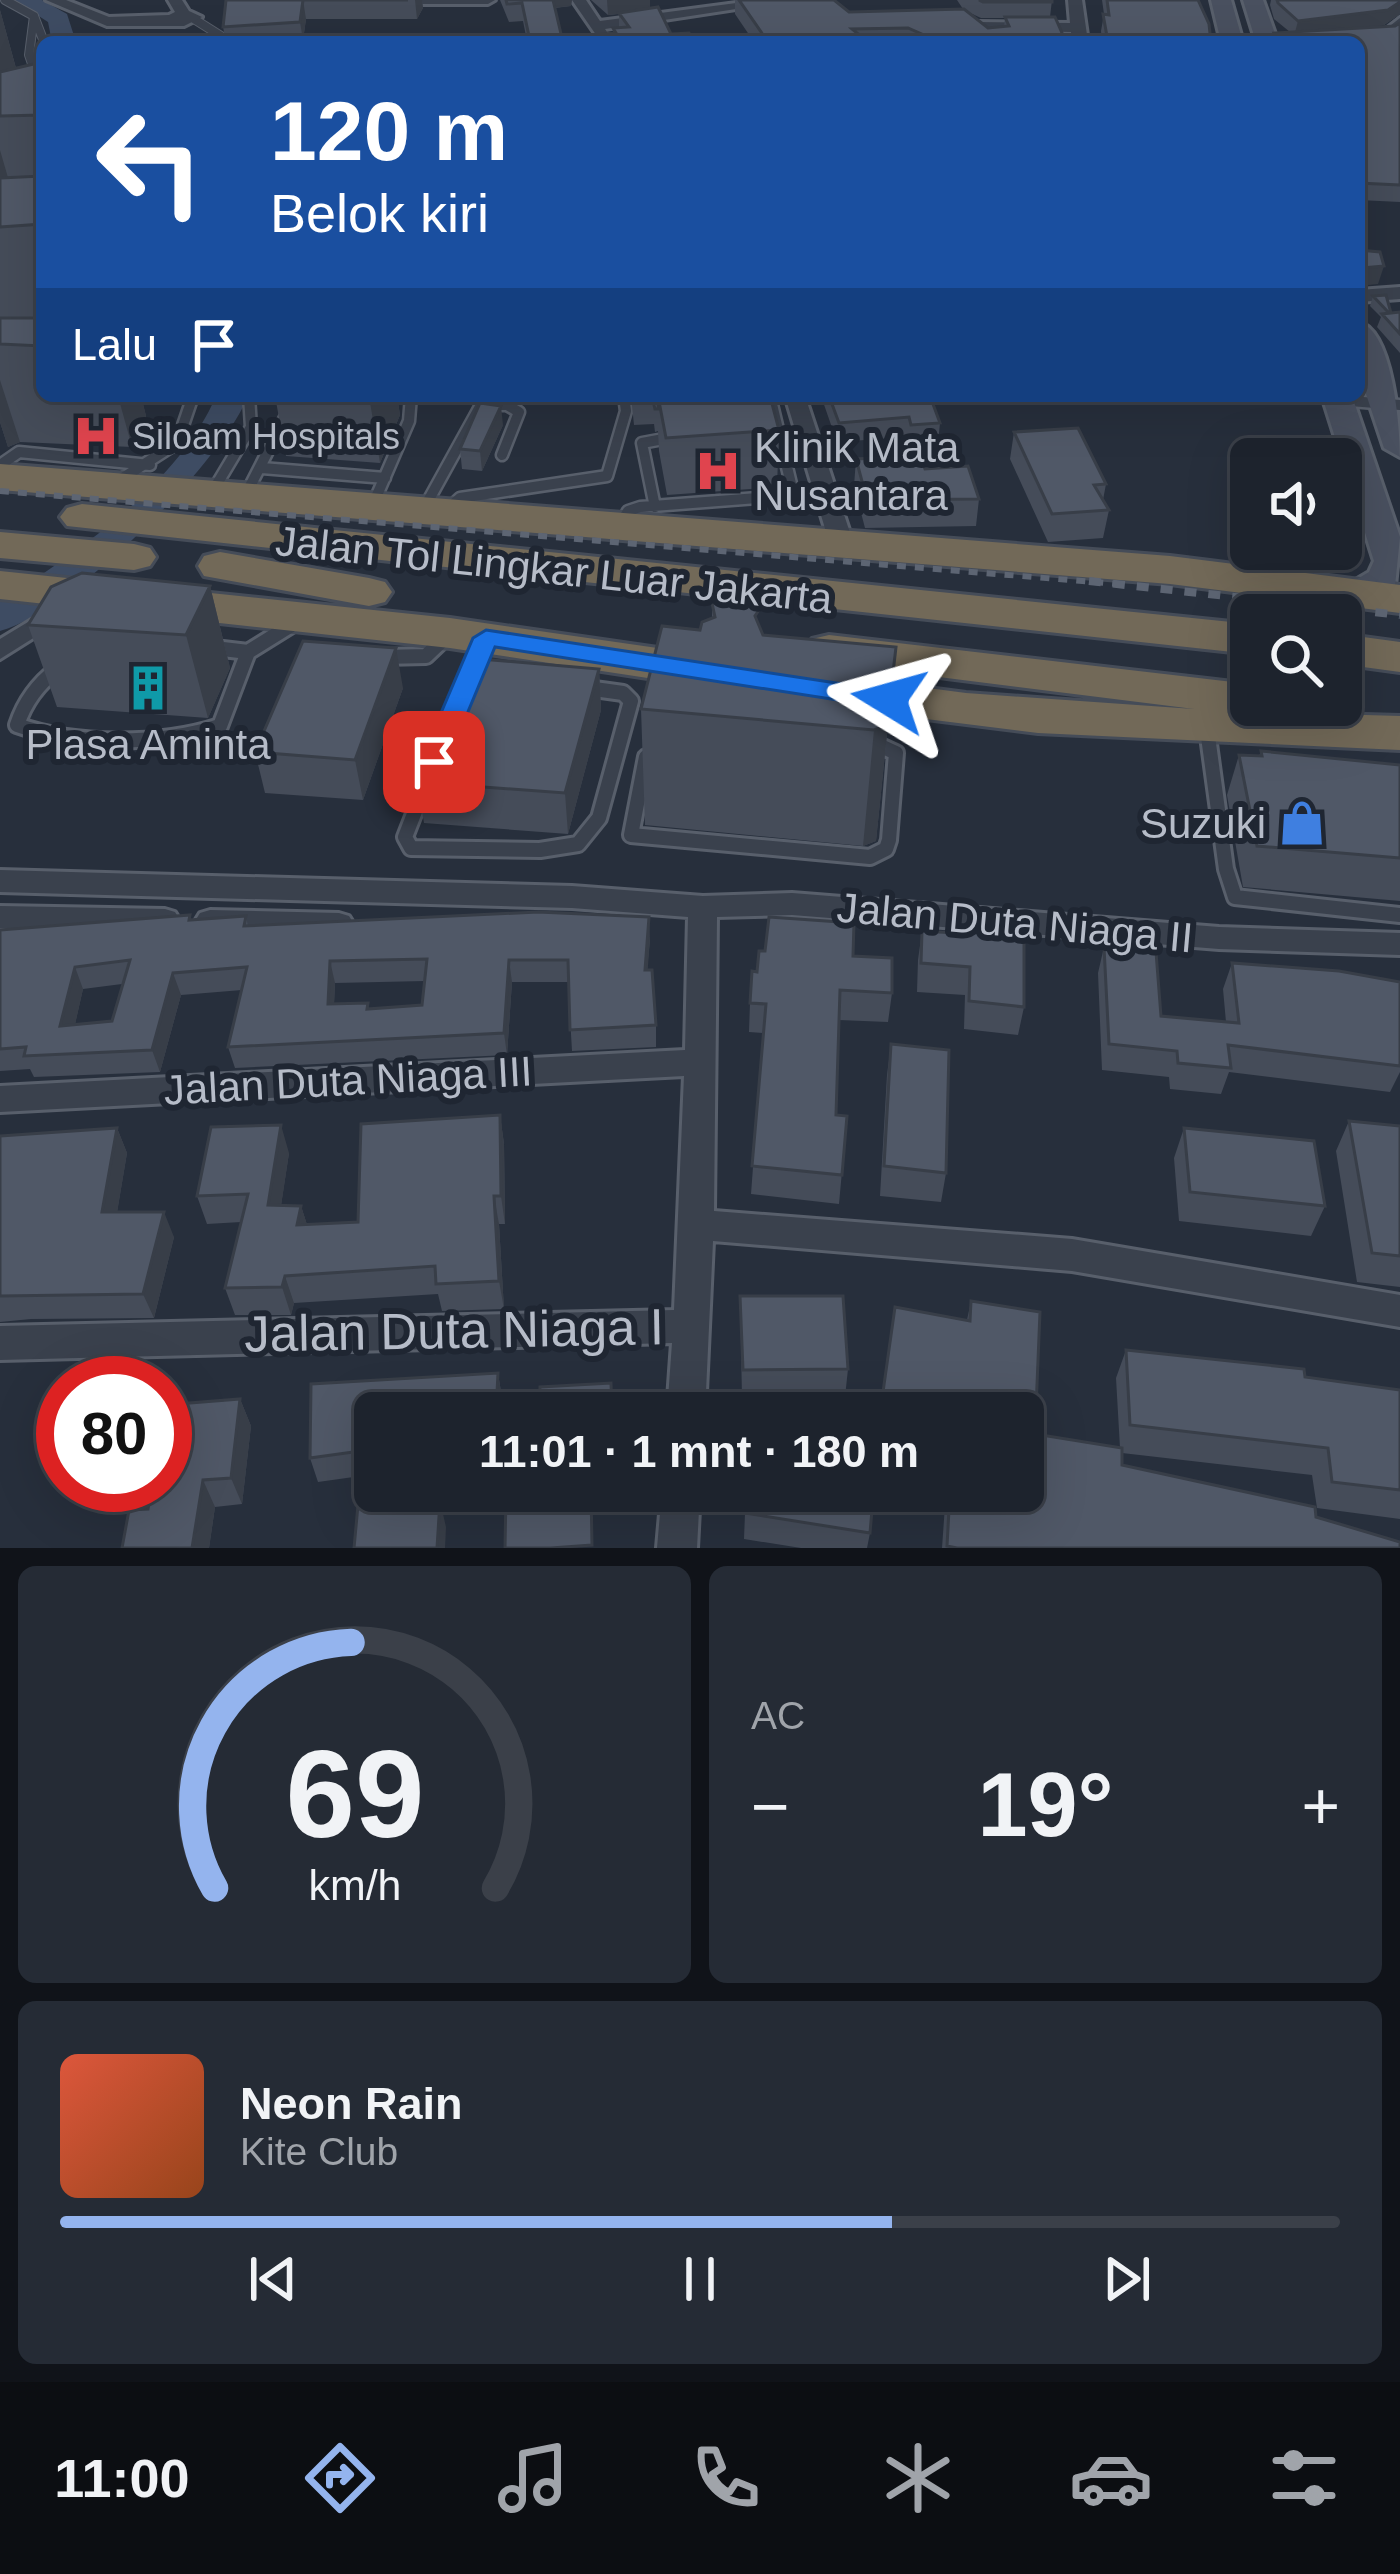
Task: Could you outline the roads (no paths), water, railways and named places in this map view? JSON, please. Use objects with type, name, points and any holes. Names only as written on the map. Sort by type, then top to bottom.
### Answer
[{"type":"highway","points":[[3,466],[125,545],[334,632],[471,642],[640,673],[764,661],[847,714],[1400,733]]},
{"type":"highway","points":[[4,572],[82,593],[125,545],[229,489],[381,513],[637,517],[842,544],[1170,570],[1380,608]]},
{"type":"highway","name":"Jalan Tol Lingkar Luar Jakarta","points":[[0,512],[220,566],[1230,665]]},
{"type":"highway","points":[[381,513],[447,546],[677,558],[1230,614]]},
{"type":"highway","name":"Jalan Tol Lingkar Luar Jakarta","points":[[4,572],[125,545],[381,513],[1230,636]]},
{"type":"highway","points":[[220,566],[764,661],[1230,698]]},
{"type":"highway","points":[[1362,652],[1400,658]]},
{"type":"highway","points":[[1362,679],[1400,684]]},
{"type":"highway","points":[[1362,713],[1400,718]]},
{"type":"main road","points":[[1221,0],[1230,36]]},
{"type":"main road","points":[[1253,0],[1265,36]]},
{"type":"main road","points":[[1365,344],[1393,404],[1400,448]]},
{"type":"main road","points":[[1339,402],[1391,561],[1383,579],[1380,608]]},
{"type":"street","points":[[53,0],[107,22],[181,13]]},
{"type":"street","points":[[317,0],[431,4],[488,0]]},
{"type":"street","points":[[579,0],[601,36]]},
{"type":"street","points":[[988,36],[972,22],[1079,35],[1075,0]]},
{"type":"street","points":[[595,26],[782,1]]},
{"type":"street","points":[[1361,36],[1391,33],[1398,22]]},
{"type":"street","points":[[1365,295],[1400,292]]},
{"type":"street","points":[[782,402],[807,430],[842,544]]},
{"type":"street","points":[[0,651],[82,593]]},
{"type":"street","name":"Jalan Duta Niaga II","points":[[0,881],[572,897],[704,907],[792,904],[1219,938],[1400,944]]},
{"type":"street","name":"Jalan Duta Niaga II","points":[[472,925],[630,904]]},
{"type":"street","points":[[687,1392],[697,1225],[696,1062],[704,907]]},
{"type":"street","points":[[0,917],[369,925]]},
{"type":"street","name":"Jalan Duta Niaga III","points":[[0,1099],[696,1062]]},
{"type":"street","points":[[697,1225],[1072,1255],[1400,1311]]},
{"type":"street","name":"Jalan Duta Niaga I","points":[[0,1343],[691,1326]]},
{"type":"street","points":[[676,1548],[679,1512]]},
{"type":"lane","points":[[5,0],[34,16],[42,36]]},
{"type":"lane","points":[[181,13],[221,35]]},
{"type":"lane","points":[[34,16],[30,70],[36,81]]},
{"type":"lane","points":[[12,57],[30,52]]},
{"type":"lane","points":[[192,402],[185,437],[125,545],[72,656],[28,698],[17,725],[45,734],[212,730],[225,718],[248,652]]},
{"type":"lane","points":[[229,489],[251,427],[249,402]]},
{"type":"lane","points":[[229,489],[292,402]]},
{"type":"lane","points":[[381,513],[411,402]]},
{"type":"lane","points":[[433,513],[460,498],[608,476],[625,402]]},
{"type":"lane","points":[[754,406],[768,402]]},
{"type":"lane","points":[[691,436],[642,443],[637,517],[784,496],[791,488],[779,432],[779,402]]},
{"type":"lane","points":[[433,513],[481,405],[507,405],[520,412],[502,455]]},
{"type":"lane","points":[[757,430],[807,430]]},
{"type":"lane","points":[[125,545],[248,652]]},
{"type":"lane","points":[[248,652],[334,632]]},
{"type":"lane","points":[[430,773],[405,836],[411,848],[540,850],[578,844],[599,818],[640,673],[563,685]]},
{"type":"lane","points":[[648,744],[631,835],[870,857],[888,845],[896,753],[847,714]]},
{"type":"lane","points":[[1207,729],[1220,777],[1225,879],[1235,897],[1400,915]]},
{"type":"lane","points":[[1220,777],[1242,779]]},
{"type":"waterway","points":[[25,0],[59,19],[63,36]]},
{"type":"waterway","points":[[0,619],[96,550],[169,485],[221,422],[229,402]]},
{"type":"railway","points":[[0,491],[1115,584]]},
{"type":"railway","points":[[1089,581],[1115,584]]},
{"type":"railway","points":[[1115,584],[1400,615]]},
{"type":"place","name":"Siloam Hospitals","points":[[96,436]]},
{"type":"place","name":"Klinik Mata Nusantara","points":[[718,471]]},
{"type":"place","name":"Plasa Aminta","points":[[148,688]]},
{"type":"place","name":"Suzuki","points":[[1302,823]]}]
